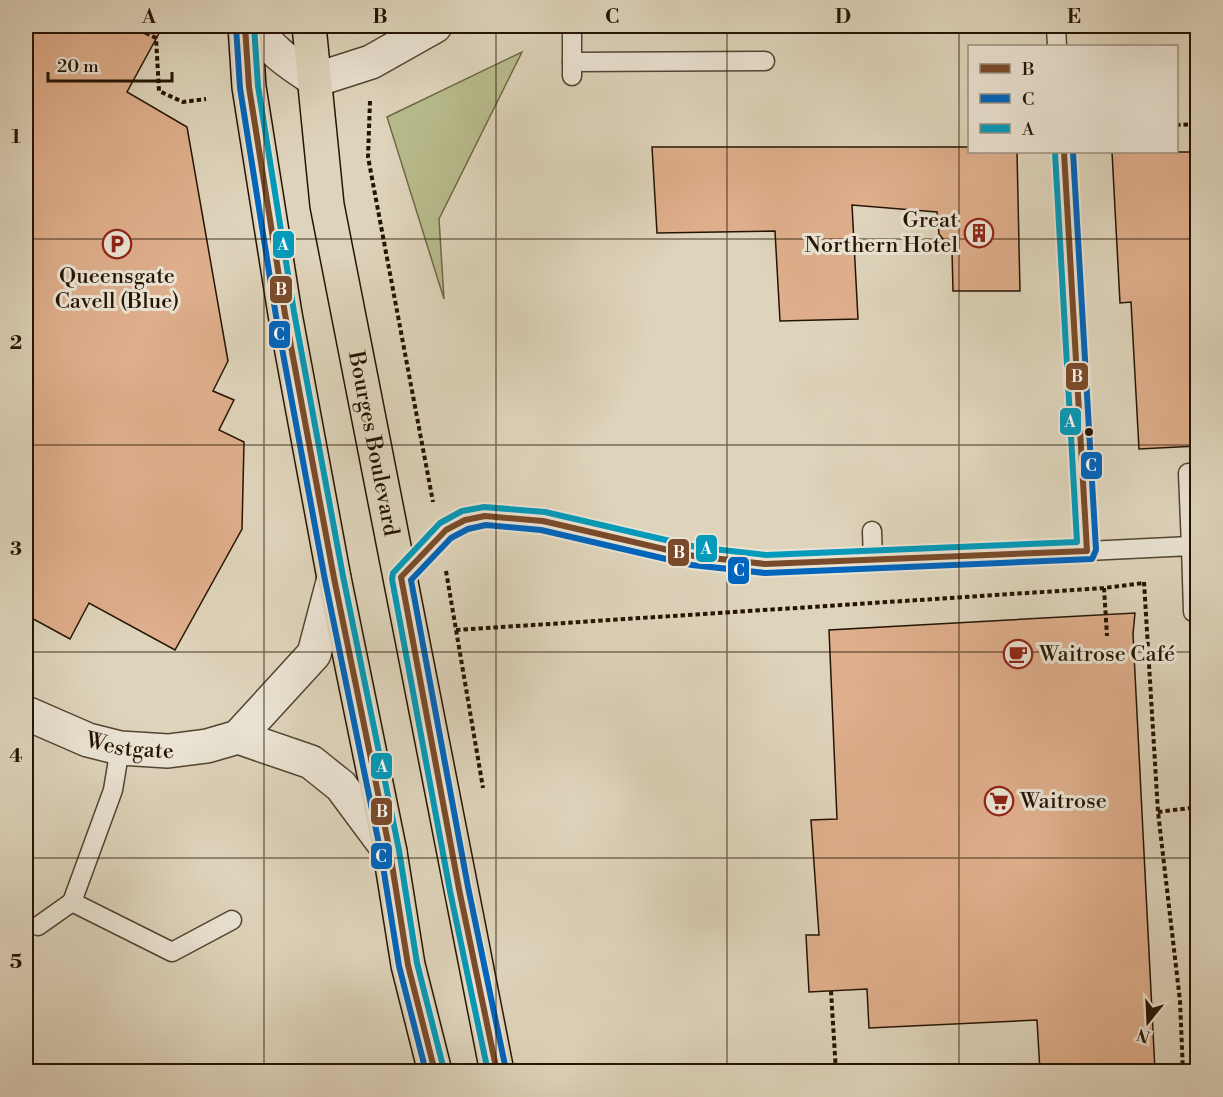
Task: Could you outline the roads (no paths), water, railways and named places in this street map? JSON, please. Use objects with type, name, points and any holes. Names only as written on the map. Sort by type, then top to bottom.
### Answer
[{"type":"main road","points":[[245,26],[249,87],[280,282],[334,578],[390,852],[408,965],[435,1071]]},
{"type":"main road","name":"Bourges Boulevard","points":[[309,26],[327,205],[401,577],[459,889],[497,1071]]},
{"type":"street","points":[[256,26],[262,37],[286,59],[315,80],[371,62],[435,26]]},
{"type":"street","points":[[334,578],[314,654],[238,737],[311,762],[341,786],[390,852]]},
{"type":"street","name":"Westgate","points":[[26,713],[70,734],[120,748],[168,751],[207,746],[238,737]]},
{"type":"lane","points":[[572,26],[572,69],[765,61]]},
{"type":"lane","points":[[1056,26],[1057,45]]},
{"type":"lane","points":[[1064,153],[1087,551]]},
{"type":"lane","points":[[1188,473],[1193,612]]},
{"type":"lane","points":[[401,577],[439,533],[467,519],[491,514],[536,519],[693,555],[742,563],[789,565],[1191,546]]},
{"type":"lane","points":[[872,531],[873,561]]},
{"type":"lane","points":[[38,927],[72,902],[113,790],[120,748]]},
{"type":"lane","points":[[72,902],[172,952],[232,920]]},
{"type":"place","name":"Great Northern Hotel","points":[[979,233]]},
{"type":"place","name":"Queensgate Cavell (Blue)","points":[[117,244]]},
{"type":"place","name":"Waitrose Café","points":[[1018,654]]},
{"type":"place","name":"Waitrose","points":[[999,801]]}]
